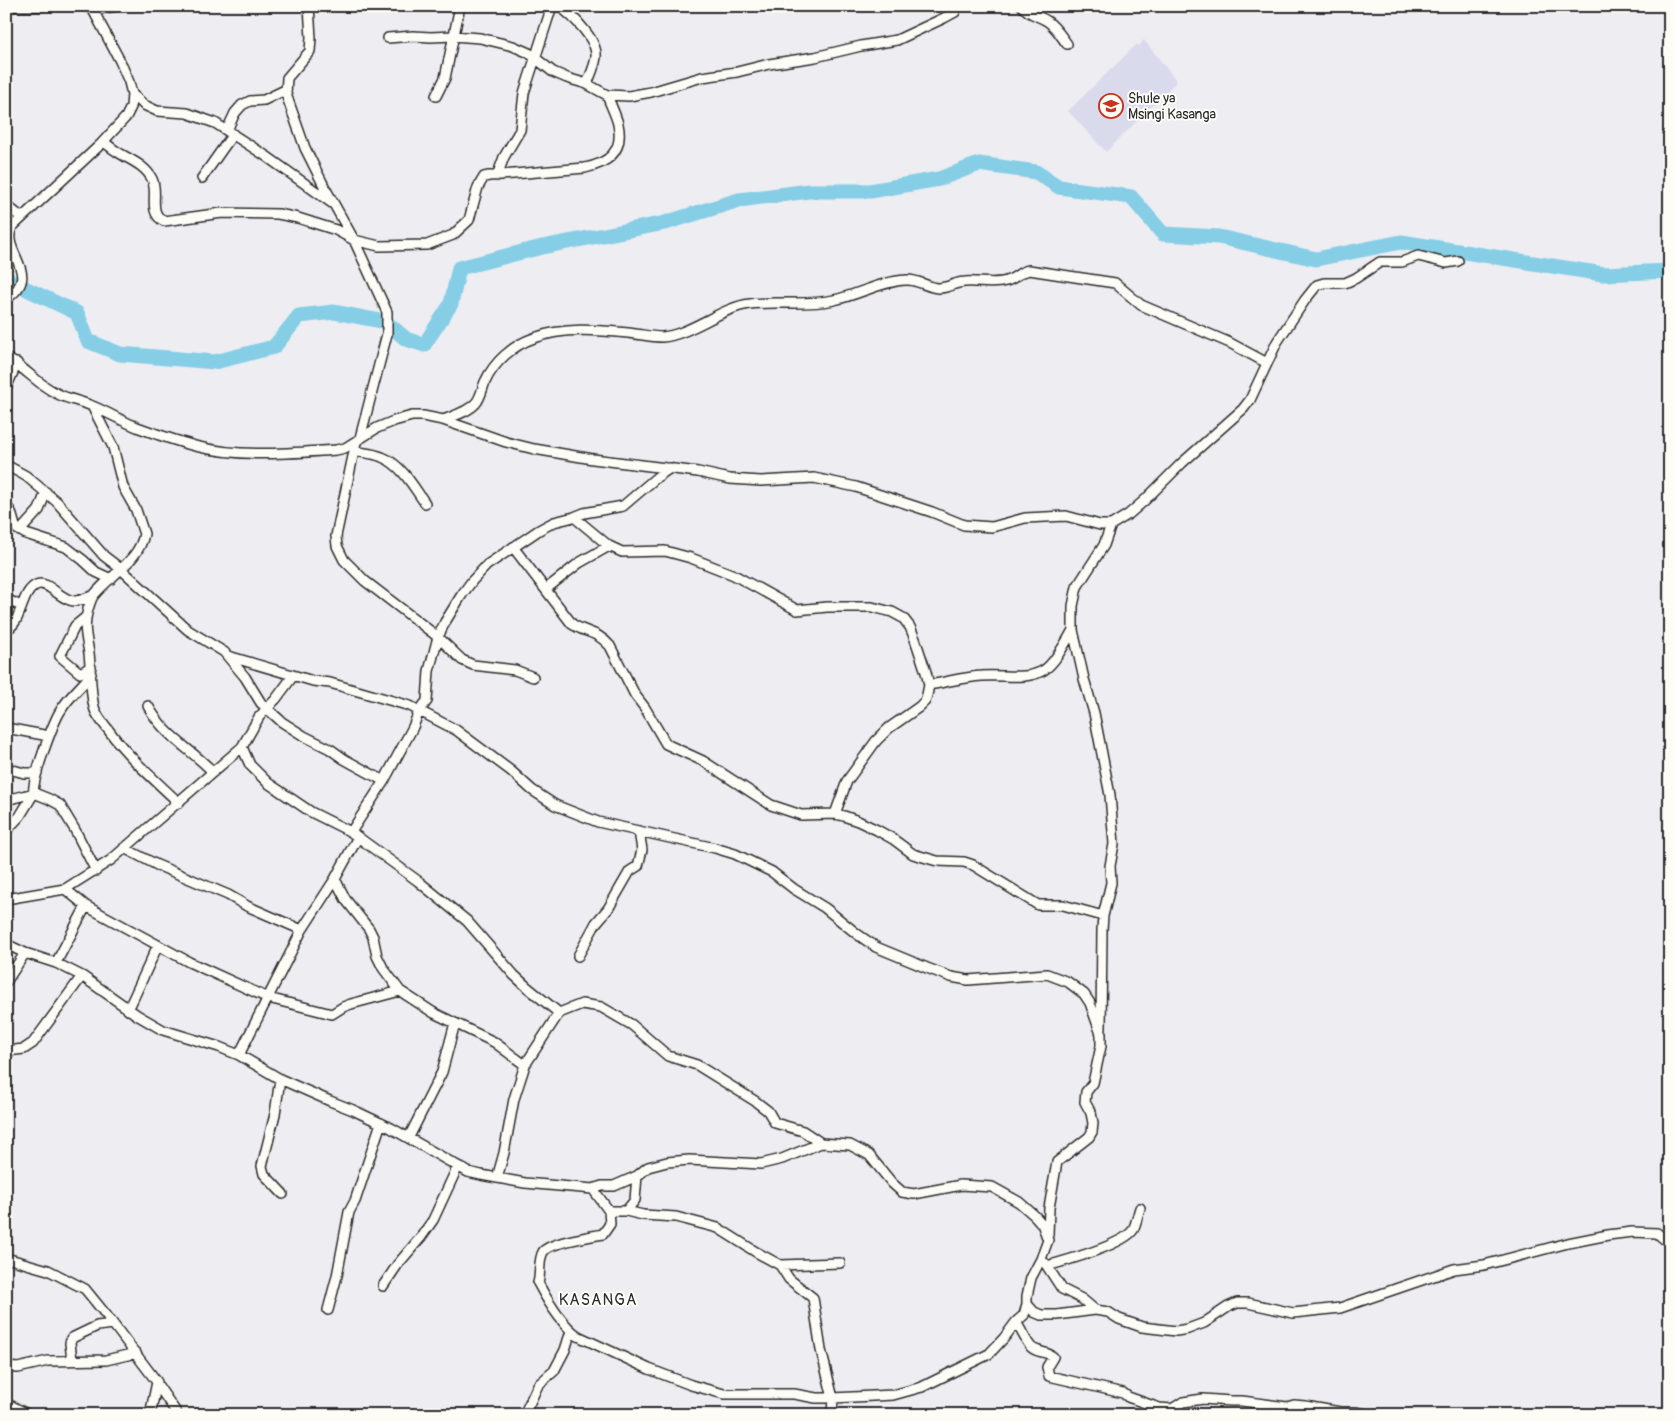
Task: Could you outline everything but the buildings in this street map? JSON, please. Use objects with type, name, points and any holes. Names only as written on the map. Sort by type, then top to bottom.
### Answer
[{"type":"street","points":[[15,6],[41,6]]},
{"type":"street","points":[[6,299],[18,288],[21,280],[21,267],[10,243],[9,235],[12,227],[104,141],[126,116],[132,105],[132,94],[120,61],[89,8],[116,6]]},
{"type":"street","points":[[309,6],[310,51],[287,78],[285,90],[305,148],[354,240],[387,312],[387,334],[356,444],[336,536],[337,546],[344,560],[365,581],[438,637],[467,663],[515,670],[533,677]]},
{"type":"street","points":[[436,96],[445,78],[460,6]]},
{"type":"street","points":[[497,176],[504,157],[520,130],[524,94],[552,6]]},
{"type":"street","points":[[559,6],[576,20],[596,50],[596,57],[587,84]]},
{"type":"street","points":[[388,38],[413,36],[480,38],[513,46],[536,59],[553,72],[587,84],[607,95],[629,96],[651,92],[702,77],[737,72],[769,64],[815,57],[897,40],[944,18],[954,12],[958,6]]},
{"type":"street","points":[[1022,6],[1030,14],[1045,19],[1050,23],[1067,44]]},
{"type":"street","points":[[202,178],[230,132],[235,113],[242,105],[250,101],[264,100],[285,90]]},
{"type":"street","points":[[132,94],[144,105],[157,111],[193,115],[215,123],[334,205]]},
{"type":"street","points":[[104,141],[113,150],[142,168],[152,178],[154,210],[158,218],[164,221],[222,214],[278,214],[291,216],[336,230],[354,240],[379,246],[427,245],[453,235],[469,220],[481,181],[484,177],[585,168],[608,160],[617,148],[619,139],[618,123],[607,95]]},
{"type":"street","points":[[126,116],[144,105]]},
{"type":"street","points":[[6,205],[22,217]]},
{"type":"street","points":[[6,358],[17,363],[34,378],[56,393],[92,406],[136,427],[195,446],[214,450],[255,454],[336,450],[356,444],[377,428],[404,418],[423,416],[442,420],[506,442],[534,449],[593,459],[670,468],[750,481],[814,478],[856,487],[932,512],[964,525],[992,527],[1025,518],[1066,516],[1100,525],[1111,525],[1129,514],[1146,500],[1196,450],[1243,410],[1250,400],[1277,342],[1317,285],[1345,283],[1380,262],[1402,262],[1418,256],[1446,262],[1458,261]]},
{"type":"street","points":[[442,420],[471,407],[476,402],[492,367],[502,358],[532,339],[548,333],[599,331],[661,337],[683,331],[749,304],[832,301],[894,282],[908,280],[938,288],[965,282],[995,283],[1007,281],[1014,278],[1020,272],[1029,270],[1115,283],[1141,305],[1230,343],[1267,363]]},
{"type":"street","points":[[6,388],[17,363]]},
{"type":"street","points":[[92,406],[113,447],[123,487],[136,510],[144,537],[121,569],[92,596],[86,617],[85,637],[95,710],[118,744],[141,768],[179,802]]},
{"type":"street","points":[[356,444],[392,463],[402,471],[425,503]]},
{"type":"street","points":[[6,466],[18,471],[46,492],[76,522],[104,556],[188,630],[218,647],[228,656],[238,667],[252,691],[266,708],[282,722],[384,781]]},
{"type":"street","points":[[239,1055],[302,930],[335,879],[355,834],[427,700],[429,671],[438,637],[466,588],[487,565],[554,522],[584,513],[623,506],[670,468]]},
{"type":"street","points":[[20,531],[35,516],[42,505],[46,492]]},
{"type":"street","points":[[6,505],[11,512],[15,526],[20,531],[66,547],[96,572],[110,579]]},
{"type":"street","points":[[574,517],[609,546],[622,552],[665,551],[691,558],[734,575],[797,610],[827,607],[872,607],[892,612],[903,618],[910,627],[915,639],[929,685],[925,701],[876,740],[847,781],[835,814]]},
{"type":"street","points":[[593,1189],[609,1211],[610,1224],[603,1234],[553,1245],[544,1250],[538,1283],[571,1331],[578,1336],[650,1369],[705,1390],[724,1394],[794,1394],[816,1398],[893,1395],[922,1387],[989,1354],[1024,1315],[1031,1278],[1044,1262],[1048,1240],[1048,1208],[1056,1162],[1089,1137],[1092,1132],[1091,1113],[1085,1102],[1086,1092],[1093,1083],[1101,1046],[1101,947],[1103,916],[1111,883],[1110,866],[1114,850],[1110,795],[1094,714],[1072,630],[1073,606],[1077,587],[1104,545],[1111,525]]},
{"type":"street","points":[[546,588],[579,563],[609,546]]},
{"type":"street","points":[[513,547],[572,624],[578,628],[591,631],[604,639],[610,646],[635,695],[645,708],[666,744],[703,761],[771,805],[802,816],[835,814],[858,821],[893,839],[913,854],[936,861],[964,862],[973,866],[1038,905],[1063,905],[1103,916]]},
{"type":"street","points":[[6,630],[14,625],[21,606],[32,588],[40,584],[48,586],[62,597],[72,600],[92,596]]},
{"type":"street","points":[[6,599],[21,606]]},
{"type":"street","points":[[84,684],[80,673],[60,656],[75,626],[86,617]]},
{"type":"street","points":[[929,685],[983,676],[1037,674],[1046,670],[1062,649],[1072,630]]},
{"type":"street","points":[[228,656],[293,676],[330,683],[410,706],[456,730],[511,771],[532,790],[555,805],[598,822],[716,848],[735,854],[772,872],[876,946],[950,977],[968,980],[1039,974],[1056,976],[1084,994],[1090,1003],[1102,1034]]},
{"type":"street","points":[[80,673],[91,671]]},
{"type":"street","points":[[6,831],[17,820],[34,793],[32,790],[37,773],[49,736],[61,709],[84,684],[91,671]]},
{"type":"street","points":[[6,899],[65,889],[111,860],[242,747],[251,729],[266,708],[276,699],[293,676]]},
{"type":"street","points":[[148,706],[159,724],[166,731],[182,746],[200,758],[214,772]]},
{"type":"street","points":[[6,728],[49,736]]},
{"type":"street","points":[[242,747],[250,765],[275,789],[311,812],[355,834],[418,881],[467,921],[514,975],[527,988],[559,1013]]},
{"type":"street","points":[[6,768],[24,773],[37,773]]},
{"type":"street","points":[[6,800],[34,793],[60,805],[76,830],[96,871]]},
{"type":"street","points":[[578,956],[596,923],[608,909],[630,871],[638,866],[642,850],[639,831]]},
{"type":"street","points":[[124,848],[175,873],[228,895],[246,906],[302,930]]},
{"type":"street","points":[[335,879],[346,900],[369,930],[383,968],[400,991],[434,1013],[494,1042],[526,1065]]},
{"type":"street","points":[[65,889],[86,906],[189,962],[268,998],[332,1014],[351,1004],[400,991]]},
{"type":"street","points":[[56,963],[86,906]]},
{"type":"street","points":[[6,944],[25,953],[56,963],[82,976],[128,1010],[163,1030],[239,1055],[280,1080],[409,1137],[473,1174],[593,1189],[614,1186],[637,1176],[648,1167],[681,1160],[707,1160],[749,1164],[768,1163],[821,1143],[850,1145],[863,1151],[878,1164],[884,1175],[902,1192],[914,1194],[961,1185],[992,1187],[1019,1202],[1036,1216],[1042,1224],[1048,1240]]},
{"type":"street","points":[[128,1010],[158,945]]},
{"type":"street","points":[[6,982],[25,953]]},
{"type":"street","points":[[7,1052],[24,1049],[33,1043],[82,976]]},
{"type":"street","points":[[497,1178],[504,1153],[514,1099],[526,1065],[559,1013],[582,1004],[602,1007],[632,1025],[668,1056],[697,1065],[755,1101],[768,1111],[776,1123],[803,1131],[821,1143]]},
{"type":"street","points":[[409,1137],[442,1072],[454,1023]]},
{"type":"street","points":[[280,1080],[275,1114],[262,1166],[264,1174],[283,1194]]},
{"type":"street","points":[[328,1310],[337,1276],[349,1212],[355,1201],[381,1123]]},
{"type":"street","points":[[382,1286],[433,1220],[458,1166]]},
{"type":"street","points":[[626,1211],[635,1200],[637,1176]]},
{"type":"street","points":[[1044,1262],[1092,1252],[1122,1238],[1132,1230],[1140,1208]]},
{"type":"street","points":[[609,1211],[626,1211],[643,1215],[676,1217],[718,1228],[780,1265],[789,1279],[813,1298],[821,1350],[833,1398],[832,1415]]},
{"type":"street","points":[[1027,1304],[1034,1312],[1041,1315],[1095,1310],[1108,1312],[1119,1319],[1142,1327],[1176,1331],[1204,1323],[1237,1303],[1248,1302],[1293,1313],[1340,1308],[1454,1269],[1484,1265],[1568,1243],[1608,1235],[1632,1232],[1657,1233],[1670,1244]]},
{"type":"street","points":[[6,1258],[48,1270],[85,1290],[136,1353],[178,1415]]},
{"type":"street","points":[[1044,1262],[1062,1289],[1082,1299],[1095,1310]]},
{"type":"street","points":[[780,1265],[840,1263]]},
{"type":"street","points":[[1016,1322],[1030,1346],[1053,1357],[1047,1367],[1048,1376],[1123,1393],[1128,1397],[1160,1408],[1172,1409],[1183,1402],[1203,1399],[1231,1402],[1242,1401],[1287,1407],[1305,1406],[1371,1415]]},
{"type":"street","points":[[72,1360],[70,1340],[72,1338],[97,1326],[113,1324]]},
{"type":"street","points":[[524,1415],[538,1385],[554,1372],[571,1331]]},
{"type":"street","points":[[6,1367],[18,1368],[48,1361],[106,1360],[136,1353]]},
{"type":"street","points":[[150,1415],[157,1384]]},
{"type":"street","points":[[6,1402],[29,1415]]},
{"type":"shaded area","points":[[1144,40],[1177,81],[1106,152],[1068,111],[1137,44],[1139,46]]},
{"type":"waterway","points":[[6,279],[77,313],[88,341],[120,354],[215,362],[274,347],[299,316],[334,312],[386,322],[406,339],[424,345],[451,304],[459,268],[542,247],[665,223],[739,200],[809,191],[870,191],[939,179],[979,164],[1036,172],[1059,187],[1131,197],[1163,234],[1219,237],[1316,259],[1401,242],[1603,274],[1670,271]]},
{"type":"place","name":"Shule ya Msingi Kasanga","points":[[1111,106]]},
{"type":"district","name":"KASANGA","points":[[598,1299]]}]
